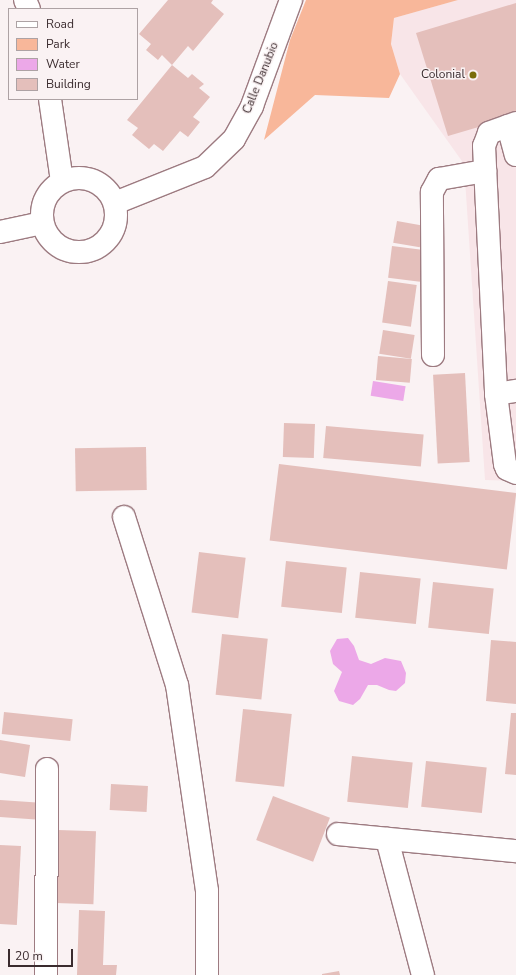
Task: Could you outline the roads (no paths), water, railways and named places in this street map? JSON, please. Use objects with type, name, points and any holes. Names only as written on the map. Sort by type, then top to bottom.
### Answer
[{"type":"street","name":"Calle Danubio","points":[[115,203],[205,167],[234,139],[252,106],[291,0]]},
{"type":"street","points":[[50,100],[62,180]]},
{"type":"street","points":[[516,155],[512,125],[489,133],[484,146],[485,171],[506,392],[504,464],[507,469],[516,473]]},
{"type":"street","points":[[433,355],[432,192],[439,179],[485,171]]},
{"type":"street","points":[[75,177],[87,178],[100,183],[109,192],[115,203],[117,216],[114,230],[107,241],[96,249],[83,252],[69,251],[57,246],[42,223],[43,203],[47,194],[62,180],[75,177]]},
{"type":"street","points":[[0,232],[42,223]]},
{"type":"street","points":[[124,516],[178,685],[207,891],[207,975]]},
{"type":"street","points":[[46,975],[47,769]]},
{"type":"street","points":[[338,834],[516,851]]},
{"type":"street","points":[[387,839],[423,975]]},
{"type":"water","points":[[373,381],[406,386],[403,401],[371,396]]},
{"type":"water","points":[[348,638],[354,646],[359,660],[371,664],[385,658],[401,661],[406,673],[405,683],[396,691],[377,685],[368,685],[360,699],[353,705],[339,701],[334,691],[342,672],[333,664],[330,651],[337,639]]},
{"type":"place","name":"Colonial","points":[[473,75]]}]
